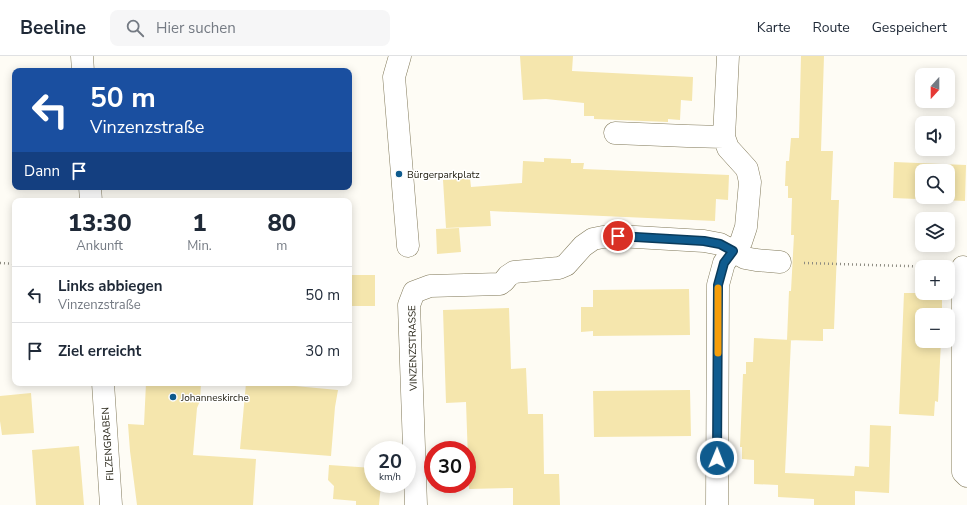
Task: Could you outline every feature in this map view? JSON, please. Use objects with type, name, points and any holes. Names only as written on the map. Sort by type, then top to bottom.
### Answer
[{"type":"street","points":[[82,56],[83,68]]},
{"type":"street","points":[[400,56],[394,77],[408,246]]},
{"type":"street","points":[[716,505],[718,285],[724,263],[742,242],[746,227],[750,182],[747,169],[728,148],[724,137],[728,56]]},
{"type":"street","points":[[615,133],[724,137]]},
{"type":"street","name":"VINZENZSTRASSE","points":[[416,505],[409,305],[414,292],[430,286],[500,284],[514,272],[559,268],[566,265],[583,246],[593,239],[603,237],[618,236],[704,241],[720,244],[745,258],[780,262]]},
{"type":"street","points":[[955,290],[963,472],[967,476]]},
{"type":"street","name":"FILZENGRABEN","points":[[103,386],[111,505]]},
{"type":"path","points":[[780,262],[915,266]]},
{"type":"path","points":[[0,263],[12,264]]},
{"type":"building","points":[[520,56],[573,56],[572,71],[693,77],[692,101],[681,100],[680,120],[668,119],[668,122],[594,119],[594,116],[584,116],[584,103],[546,99],[523,100]]},
{"type":"building","points":[[801,56],[824,56],[821,151],[833,151],[831,200],[839,200],[834,329],[823,329],[823,341],[787,340],[789,291],[791,291],[794,235],[791,235],[792,198],[788,198],[788,186],[785,186],[786,161],[789,161],[791,138],[799,138]]},
{"type":"building","points":[[544,158],[571,159],[571,163],[584,163],[583,169],[729,175],[728,200],[716,199],[715,221],[490,211],[491,226],[446,228],[443,180],[470,178],[471,187],[522,183],[523,161],[544,162]]},
{"type":"building","points":[[894,162],[942,164],[915,164],[915,199],[893,198]]},
{"type":"building","points":[[955,165],[966,165],[965,201],[955,201]]},
{"type":"building","points":[[459,228],[461,252],[437,254],[436,229]]},
{"type":"building","points":[[352,275],[375,275],[375,306],[352,306]]},
{"type":"building","points":[[689,289],[690,335],[593,336],[593,331],[581,332],[581,307],[593,307],[593,290]]},
{"type":"building","points":[[904,293],[915,293],[915,300],[942,300],[942,308],[915,308],[915,348],[941,348],[938,402],[935,401],[934,416],[899,414]]},
{"type":"building","points":[[509,308],[511,369],[526,368],[528,414],[543,414],[544,474],[559,474],[560,505],[513,505],[513,488],[476,489],[476,441],[467,441],[466,402],[446,403],[443,310]]},
{"type":"building","points":[[754,338],[791,340],[785,473],[854,476],[855,466],[869,467],[870,425],[891,426],[889,493],[855,491],[855,505],[814,505],[814,499],[778,497],[778,485],[754,484],[754,460],[742,459],[742,447],[740,447],[743,374],[746,374],[746,362],[753,362]]},
{"type":"building","points":[[146,386],[201,386],[200,401],[197,408],[193,455],[256,459],[253,505],[137,505],[128,424],[144,425]]},
{"type":"building","points":[[246,386],[295,386],[338,390],[331,456],[240,449]]},
{"type":"building","points":[[690,390],[691,436],[594,437],[593,391]]},
{"type":"building","points":[[31,393],[34,433],[2,435],[0,421],[0,396]]},
{"type":"building","points":[[79,446],[84,505],[36,505],[32,450]]},
{"type":"building","points":[[329,465],[364,467],[364,493],[380,493],[379,505],[356,505],[356,501],[333,499],[334,486],[328,480]]},
{"type":"slow traffic","points":[[718,288],[718,353]]},
{"type":"place","name":"Bürgerparkplatz","points":[[399,174]]},
{"type":"place","name":"Johanneskirche","points":[[173,397]]},
{"type":"route","points":[[618,236],[704,241],[720,244],[733,251],[724,263],[718,285],[717,458]]}]
